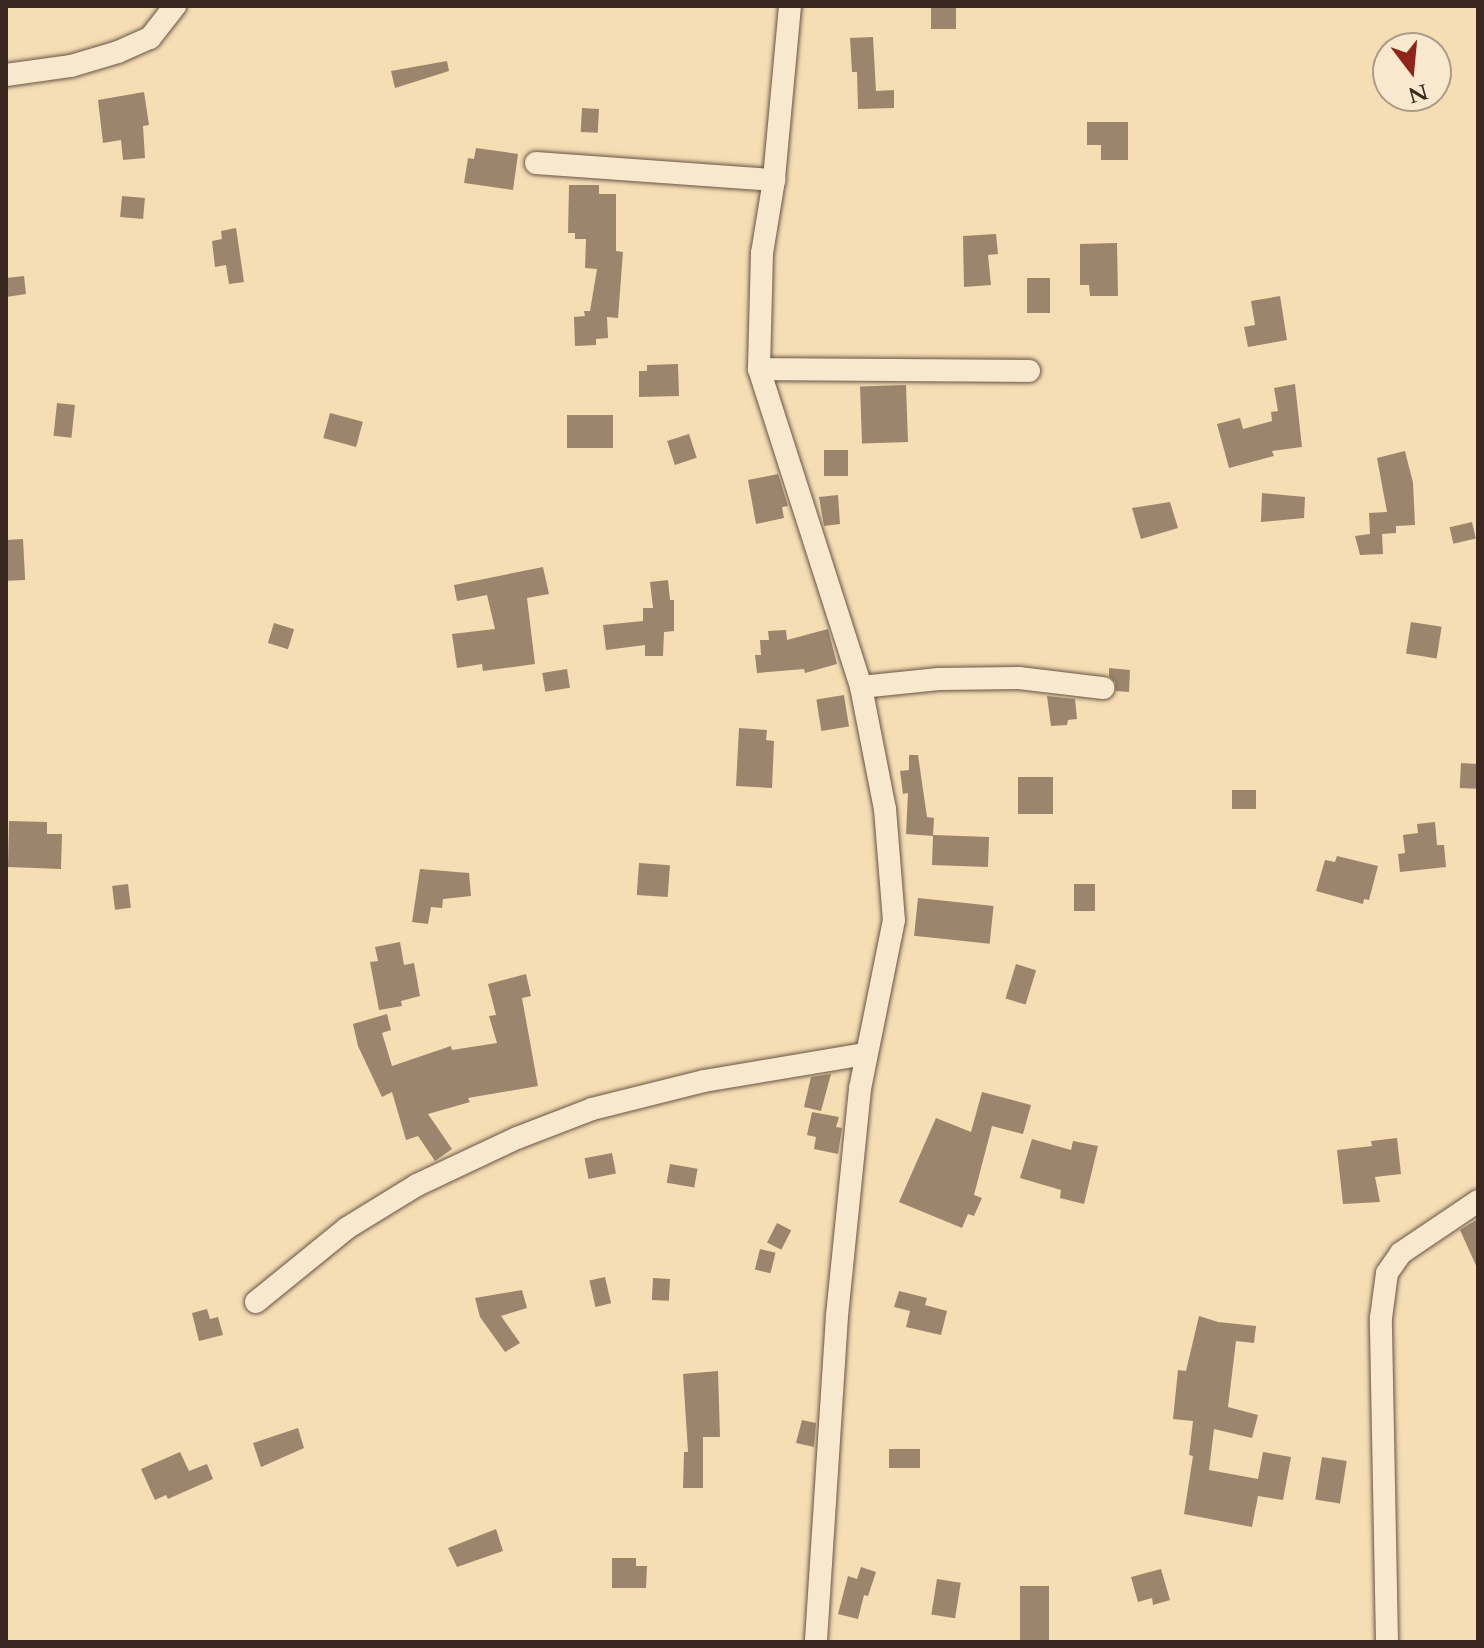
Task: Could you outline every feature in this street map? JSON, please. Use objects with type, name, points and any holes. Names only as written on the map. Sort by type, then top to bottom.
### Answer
[{"type":"street","points":[[6,75],[71,66],[118,52],[150,38],[175,6]]},
{"type":"street","points":[[790,6],[774,180],[762,253],[759,369],[861,687],[885,809],[894,920],[866,1054],[837,1316],[816,1642]]},
{"type":"street","points":[[536,163],[774,180]]},
{"type":"street","points":[[759,369],[1029,371]]},
{"type":"street","points":[[861,687],[939,679],[1019,678],[1103,688]]},
{"type":"street","points":[[256,1302],[359,1221],[417,1185],[517,1138],[592,1109],[704,1081],[866,1054]]},
{"type":"street","points":[[1387,1642],[1381,1318],[1387,1273],[1401,1253],[1478,1201]]},
{"type":"building","points":[[931,6],[956,6],[956,29],[931,29]]},
{"type":"building","points":[[873,37],[876,91],[894,90],[894,108],[858,109],[857,72],[852,72],[850,38]]},
{"type":"building","points":[[447,61],[449,71],[395,88],[391,71]]},
{"type":"building","points":[[144,92],[149,125],[143,126],[145,158],[123,160],[121,140],[103,143],[98,100]]},
{"type":"building","points":[[582,108],[599,109],[598,133],[581,132]]},
{"type":"building","points":[[1087,122],[1128,122],[1128,160],[1101,160],[1101,145],[1087,145]]},
{"type":"building","points":[[476,148],[518,154],[513,190],[464,183],[468,158],[474,159]]},
{"type":"building","points":[[569,185],[599,185],[599,194],[616,194],[616,251],[623,252],[618,318],[607,317],[608,338],[596,339],[596,345],[575,346],[574,317],[585,316],[584,311],[590,311],[597,269],[585,268],[586,239],[575,239],[575,233],[568,233]]},
{"type":"building","points":[[122,196],[145,198],[143,219],[120,217]]},
{"type":"building","points":[[236,228],[244,282],[229,284],[226,265],[215,267],[212,241],[222,239],[221,231]]},
{"type":"building","points":[[996,234],[998,254],[988,255],[991,285],[964,287],[963,236]]},
{"type":"building","points":[[1117,243],[1118,296],[1090,296],[1089,285],[1080,285],[1080,244]]},
{"type":"building","points":[[24,276],[26,294],[6,297],[6,278]]},
{"type":"building","points":[[1027,278],[1050,278],[1050,313],[1027,313]]},
{"type":"building","points":[[1280,296],[1287,340],[1248,347],[1244,327],[1255,325],[1251,301]]},
{"type":"building","points":[[678,364],[679,396],[639,397],[639,371],[647,371],[647,365]]},
{"type":"building","points":[[1295,384],[1302,447],[1272,451],[1274,456],[1229,468],[1217,424],[1240,418],[1243,429],[1272,421],[1271,412],[1278,411],[1274,388]]},
{"type":"building","points":[[906,385],[908,442],[862,444],[860,387]]},
{"type":"building","points":[[57,403],[75,405],[71,438],[54,436]]},
{"type":"building","points":[[330,413],[363,422],[356,447],[323,438]]},
{"type":"building","points":[[567,415],[613,415],[613,448],[567,448]]},
{"type":"building","points":[[689,434],[697,458],[675,465],[667,441]]},
{"type":"building","points":[[824,450],[848,450],[848,476],[824,476]]},
{"type":"building","points":[[1405,451],[1413,483],[1415,525],[1396,526],[1396,533],[1382,534],[1383,554],[1360,555],[1355,536],[1370,534],[1369,513],[1387,512],[1377,458]]},
{"type":"building","points":[[778,474],[788,506],[782,507],[784,518],[756,524],[748,480]]},
{"type":"building","points":[[1262,493],[1305,497],[1304,518],[1261,522]]},
{"type":"building","points":[[838,495],[840,524],[824,526],[819,497]]},
{"type":"building","points":[[1170,502],[1178,528],[1141,539],[1132,508]]},
{"type":"building","points":[[1472,522],[1476,539],[1453,544],[1450,527]]},
{"type":"building","points":[[23,539],[25,580],[8,581],[6,540]]},
{"type":"building","points":[[543,567],[549,594],[527,598],[535,664],[483,671],[482,664],[457,668],[452,634],[495,629],[487,595],[457,601],[454,585]]},
{"type":"building","points":[[668,580],[670,600],[674,600],[674,631],[664,632],[663,656],[645,656],[645,645],[606,650],[603,625],[643,621],[643,608],[653,608],[650,582]]},
{"type":"building","points":[[1411,622],[1442,627],[1437,658],[1406,654]]},
{"type":"building","points":[[274,623],[294,629],[288,649],[268,643]]},
{"type":"building","points":[[828,629],[837,664],[805,673],[804,669],[757,673],[755,655],[761,655],[760,640],[769,640],[768,631],[786,630],[787,640]]},
{"type":"building","points":[[1109,668],[1130,670],[1129,692],[1116,691]]},
{"type":"building","points":[[567,669],[570,688],[545,692],[542,673]]},
{"type":"building","points":[[844,695],[849,727],[821,731],[816,699]]},
{"type":"building","points":[[1047,696],[1075,699],[1077,719],[1068,720],[1067,725],[1051,726]]},
{"type":"building","points":[[739,728],[767,730],[766,740],[774,741],[772,788],[736,786]]},
{"type":"building","points":[[909,755],[918,755],[927,817],[934,818],[933,835],[989,837],[988,867],[932,865],[933,836],[906,834],[908,793],[903,794],[900,771],[909,770]]},
{"type":"building","points":[[1461,763],[1478,764],[1477,789],[1460,788]]},
{"type":"building","points":[[1018,777],[1053,777],[1053,814],[1018,814]]},
{"type":"building","points":[[1232,790],[1256,790],[1256,809],[1232,809]]},
{"type":"building","points":[[9,821],[47,822],[47,834],[62,834],[61,869],[8,867]]},
{"type":"building","points":[[1435,822],[1437,845],[1444,845],[1446,867],[1400,872],[1398,854],[1405,853],[1403,835],[1418,833],[1417,824]]},
{"type":"building","points":[[1337,856],[1378,866],[1369,900],[1364,899],[1363,904],[1316,891],[1325,860],[1335,862]]},
{"type":"building","points":[[639,863],[670,865],[668,897],[637,895]]},
{"type":"building","points":[[420,869],[469,873],[471,896],[443,899],[442,908],[431,907],[428,924],[412,922]]},
{"type":"building","points":[[128,884],[131,908],[115,910],[112,886]]},
{"type":"building","points":[[1074,884],[1095,884],[1095,911],[1074,911]]},
{"type":"building","points":[[918,898],[994,906],[990,944],[914,936]]},
{"type":"building","points":[[400,942],[404,965],[414,963],[420,996],[401,1001],[402,1006],[379,1010],[370,962],[378,961],[375,947]]},
{"type":"building","points":[[1016,964],[1036,970],[1026,1005],[1005,998]]},
{"type":"building","points":[[526,974],[531,996],[522,998],[538,1086],[468,1098],[470,1102],[428,1114],[452,1149],[435,1161],[418,1136],[406,1140],[392,1092],[382,1097],[358,1046],[353,1024],[387,1014],[391,1030],[382,1033],[392,1066],[451,1046],[452,1050],[497,1043],[489,1016],[496,1015],[488,984]]},
{"type":"building","points":[[831,1074],[821,1111],[804,1107],[811,1077]]},
{"type":"building","points":[[982,1092],[1031,1105],[1023,1134],[992,1126],[974,1195],[982,1198],[974,1216],[968,1214],[962,1228],[899,1202],[936,1118],[971,1132]]},
{"type":"building","points":[[812,1112],[839,1117],[836,1127],[842,1128],[838,1154],[814,1149],[816,1137],[807,1135]]},
{"type":"building","points":[[1397,1138],[1401,1174],[1375,1177],[1380,1202],[1343,1204],[1337,1150],[1372,1146],[1371,1141]]},
{"type":"building","points":[[1032,1139],[1071,1150],[1073,1141],[1098,1146],[1084,1204],[1060,1198],[1061,1190],[1020,1178]]},
{"type":"building","points":[[612,1153],[616,1174],[589,1179],[585,1158]]},
{"type":"building","points":[[670,1164],[698,1169],[694,1188],[667,1183]]},
{"type":"building","points":[[1478,1219],[1478,1270],[1460,1230]]},
{"type":"building","points":[[777,1223],[791,1230],[781,1250],[767,1243]]},
{"type":"building","points":[[760,1249],[776,1253],[770,1273],[755,1269]]},
{"type":"building","points":[[605,1277],[611,1303],[595,1307],[589,1281]]},
{"type":"building","points":[[653,1278],[670,1279],[669,1301],[652,1300]]},
{"type":"building","points":[[522,1290],[527,1308],[501,1316],[520,1343],[505,1352],[480,1317],[475,1298]]},
{"type":"building","points":[[899,1291],[927,1298],[925,1305],[947,1311],[941,1335],[906,1327],[910,1311],[894,1307]]},
{"type":"building","points":[[207,1309],[210,1319],[218,1317],[223,1335],[199,1341],[192,1313]]},
{"type":"building","points":[[1199,1316],[1218,1322],[1256,1326],[1254,1343],[1236,1341],[1228,1407],[1258,1415],[1252,1438],[1214,1429],[1209,1470],[1258,1479],[1263,1452],[1291,1457],[1283,1500],[1258,1496],[1252,1527],[1184,1514],[1193,1456],[1189,1455],[1193,1421],[1173,1419],[1178,1370],[1186,1371]]},
{"type":"building","points":[[718,1371],[720,1437],[703,1437],[703,1488],[683,1488],[684,1452],[688,1452],[683,1374]]},
{"type":"building","points":[[802,1420],[816,1423],[814,1447],[796,1443]]},
{"type":"building","points":[[298,1428],[304,1448],[261,1467],[253,1443]]},
{"type":"building","points":[[889,1449],[920,1449],[920,1468],[889,1468]]},
{"type":"building","points":[[180,1452],[189,1471],[207,1464],[213,1479],[168,1499],[166,1495],[155,1500],[141,1469]]},
{"type":"building","points":[[1322,1457],[1347,1461],[1340,1503],[1315,1499]]},
{"type":"building","points":[[496,1529],[503,1551],[457,1567],[448,1548]]},
{"type":"building","points":[[612,1558],[636,1558],[636,1566],[647,1566],[646,1588],[612,1588]]},
{"type":"building","points":[[861,1567],[876,1572],[868,1596],[864,1595],[858,1619],[838,1614],[848,1576],[857,1579]]},
{"type":"building","points":[[1161,1569],[1170,1600],[1153,1605],[1152,1598],[1138,1602],[1131,1577]]},
{"type":"building","points":[[937,1579],[961,1583],[955,1618],[931,1615]]},
{"type":"building","points":[[1020,1586],[1049,1586],[1049,1642],[1020,1642]]}]
